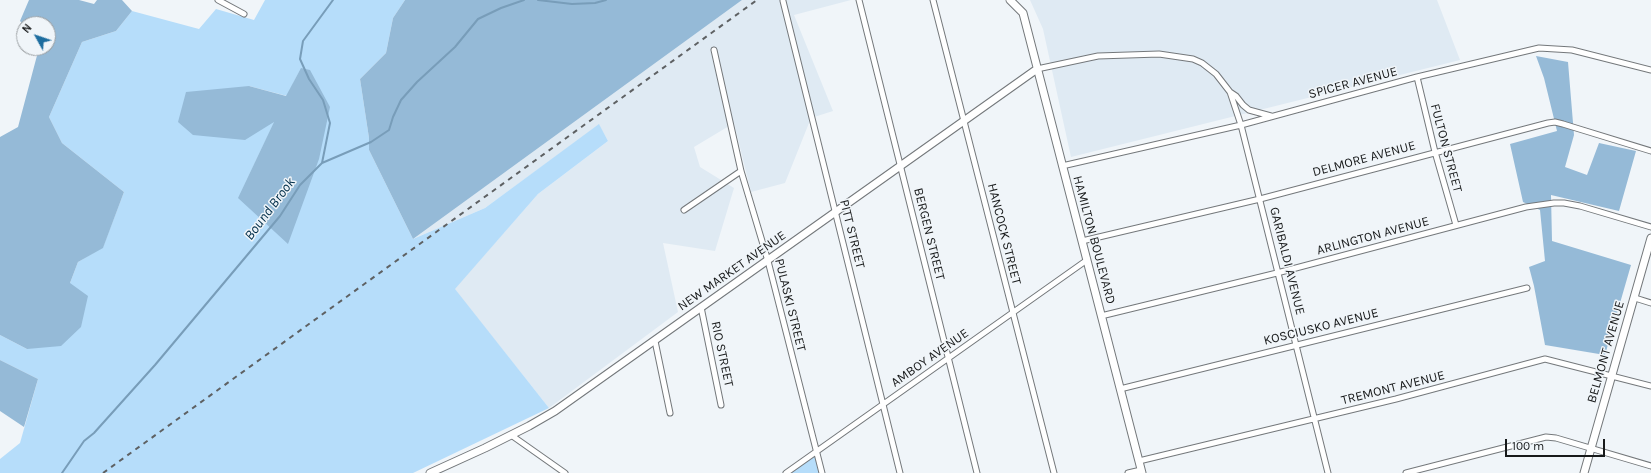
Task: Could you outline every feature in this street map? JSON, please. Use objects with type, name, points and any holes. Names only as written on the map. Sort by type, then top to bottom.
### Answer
[{"type":"main road","name":"HAMILTON BOULEVARD","points":[[1010,0],[1023,13],[1142,471]]},
{"type":"main road","name":"NEW MARKET AVENUE","points":[[432,473],[511,435],[555,411],[1037,69]]},
{"type":"main road","name":"BELMONT AVENUE","points":[[1584,473],[1651,238]]},
{"type":"street","points":[[218,0],[244,14]]},
{"type":"street","name":"BERGEN STREET","points":[[859,0],[977,473]]},
{"type":"street","name":"HANCOCK STREET","points":[[933,0],[1054,473]]},
{"type":"street","name":"PITT STREET","points":[[783,1],[900,473]]},
{"type":"street","name":"SPICER AVENUE","points":[[1062,166],[1241,125],[1417,77],[1539,48],[1572,50],[1651,70]]},
{"type":"street","name":"PULASKI STREET","points":[[714,50],[742,171],[768,261],[822,473]]},
{"type":"street","points":[[1037,69],[1098,56],[1159,54],[1193,59],[1202,63],[1216,74],[1230,92],[1236,96],[1249,110],[1272,116]]},
{"type":"street","name":"FULTON STREET","points":[[1417,77],[1435,152],[1456,225]]},
{"type":"street","name":"GARIBALDI AVENUE","points":[[1230,92],[1241,125],[1277,273],[1297,344],[1328,473]]},
{"type":"street","name":"DELMORE AVENUE","points":[[1082,241],[1260,199],[1435,152],[1555,122],[1651,150]]},
{"type":"street","points":[[684,210],[742,171]]},
{"type":"street","name":"ARLINGTON AVENUE","points":[[1101,316],[1277,273],[1526,207],[1554,203],[1580,206],[1651,227]]},
{"type":"street","name":"AMBOY AVENUE","points":[[786,473],[1087,260]]},
{"type":"street","name":"KOSCIUSKO AVENUE","points":[[1120,389],[1527,288]]},
{"type":"street","points":[[1635,298],[1651,303]]},
{"type":"street","name":"RIO STREET","points":[[701,307],[721,405]]},
{"type":"street","points":[[655,341],[670,413]]},
{"type":"street","name":"TREMONT AVENUE","points":[[1139,461],[1396,399],[1545,359],[1651,386]]},
{"type":"street","points":[[511,435],[565,473]]},
{"type":"street","points":[[1406,473],[1546,437],[1556,438],[1651,466]]},
{"type":"street","points":[[1128,473],[1142,471]]},
{"type":"shaded area","points":[[29,0],[79,0],[94,4],[97,0],[122,0],[132,11],[116,31],[82,42],[49,117],[62,143],[124,192],[103,248],[78,262],[70,283],[88,296],[81,327],[61,346],[27,349],[0,335],[0,137],[18,127],[37,56],[56,56],[56,16],[22,16]]},
{"type":"shaded area","points":[[265,0],[405,0],[393,18],[386,53],[360,79],[369,138],[369,150],[413,239],[485,208],[599,124],[608,141],[538,194],[455,289],[549,408],[413,473],[0,473],[0,459],[20,443],[38,379],[0,360],[0,335],[27,349],[70,283],[78,262],[103,247],[124,192],[62,143],[49,117],[82,42],[116,31],[132,11],[199,29],[216,9],[254,20]],"holes":[[[301,68],[238,198],[275,121],[249,86],[287,96]]]},
{"type":"shaded area","points":[[405,0],[742,0],[413,239],[369,150],[369,138],[360,79],[386,53],[393,18]]},
{"type":"shaded area","points":[[742,0],[851,0],[794,15],[833,111],[811,118],[785,183],[751,192],[734,123],[694,147],[700,167],[734,188],[715,251],[663,243],[678,312],[549,408],[454,289],[538,194],[608,141],[599,125],[485,208],[413,239]]},
{"type":"shaded area","points":[[1030,0],[1437,0],[1460,60],[1071,157],[1043,29]]},
{"type":"shaded area","points":[[1536,56],[1568,62],[1574,135],[1565,167],[1587,175],[1599,143],[1636,151],[1619,211],[1551,195],[1552,241],[1631,265],[1605,355],[1545,345],[1529,267],[1545,261],[1540,210],[1523,202],[1510,144],[1557,131],[1544,78]]},
{"type":"shaded area","points":[[301,68],[310,70],[330,107],[319,159],[288,244],[238,198],[274,122],[245,140],[193,135],[178,122],[186,92],[249,86],[286,96]]},
{"type":"shaded area","points":[[0,360],[38,379],[24,427],[0,411]]},
{"type":"shaded area","points":[[816,452],[822,473],[787,473]]},
{"type":"waterway","points":[[322,163],[330,123],[323,100],[309,79],[300,59],[303,41],[333,0]]},
{"type":"waterway","name":"Bound Brook","points":[[62,473],[84,441],[94,433],[155,365],[280,216],[300,185],[322,163],[371,142],[389,130],[401,100],[417,82],[455,47],[478,19],[501,8],[524,0]]},
{"type":"waterway","name":"Bound Brook","points":[[538,0],[572,4],[595,3],[606,0]]},
{"type":"railway","points":[[103,473],[757,0]]}]
